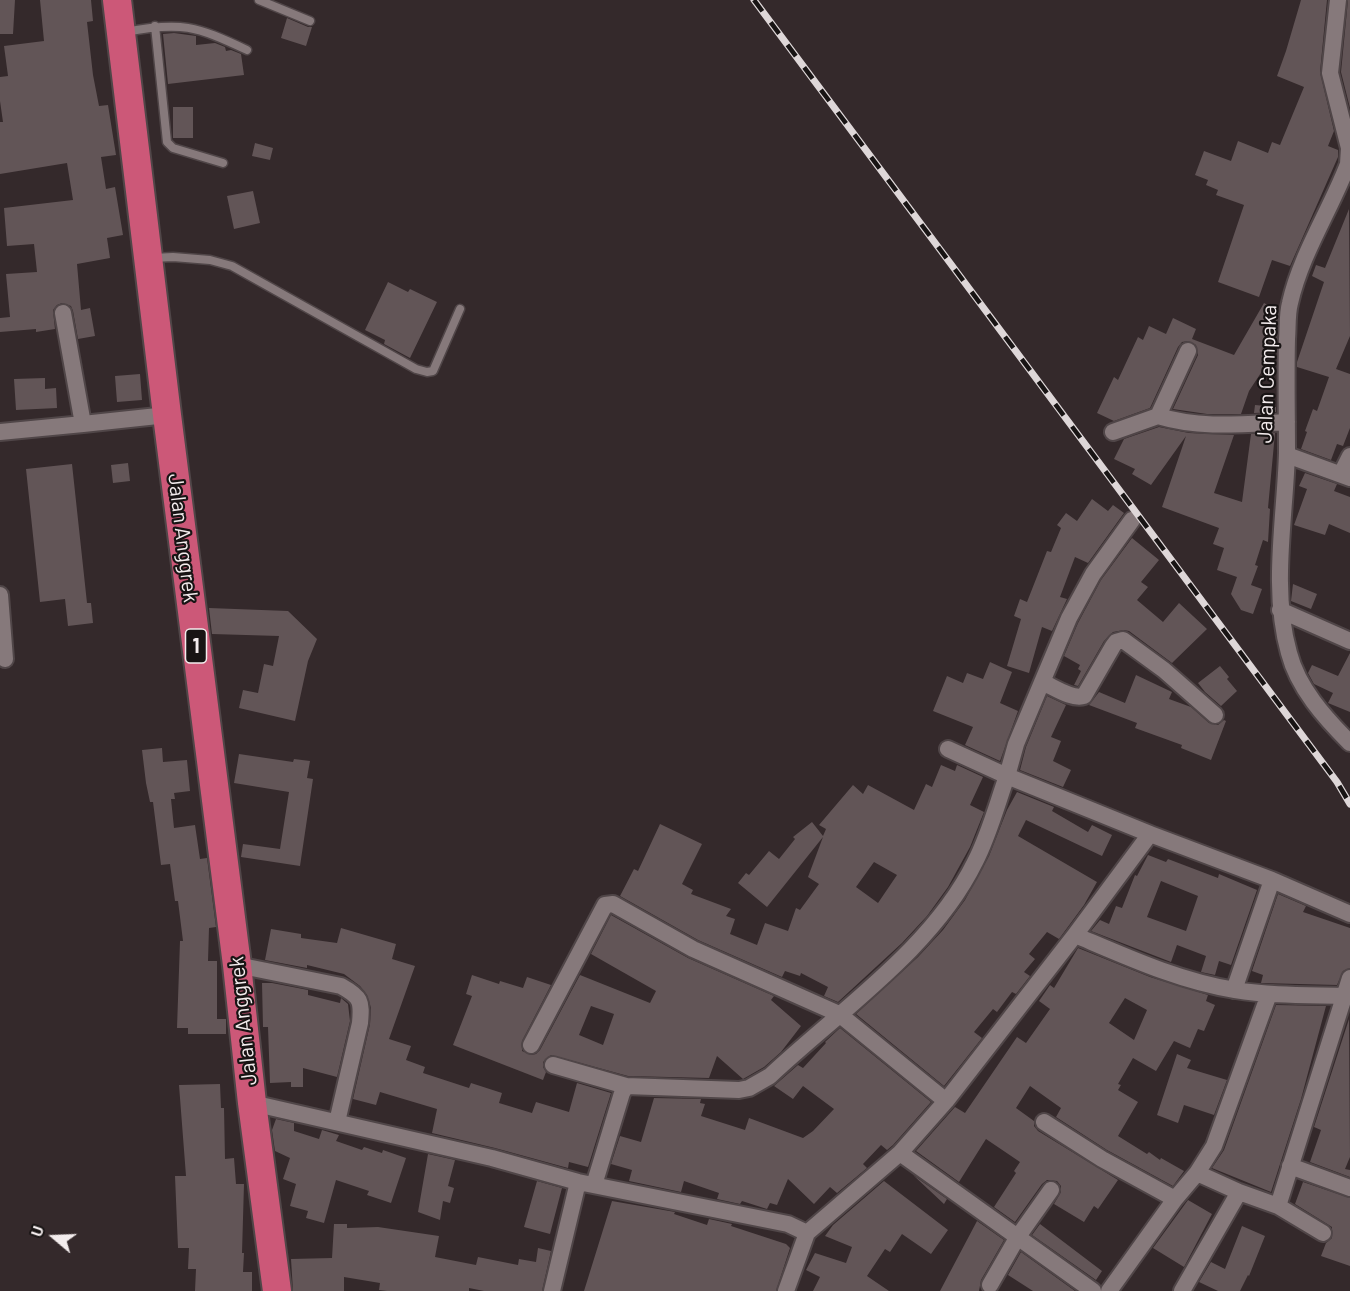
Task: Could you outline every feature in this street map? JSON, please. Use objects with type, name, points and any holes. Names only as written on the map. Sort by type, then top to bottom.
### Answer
[{"type":"highway","name":"Jalan Anggrek","points":[[117,0],[160,258],[167,415],[277,1291]]},
{"type":"street","name":"Jalan Cempaka","points":[[1338,0],[1330,73],[1349,148],[1348,164],[1303,261],[1289,306],[1286,372],[1287,455],[1280,610],[1289,655],[1298,675],[1316,705],[1350,743]]},
{"type":"street","points":[[63,314],[83,424]]},
{"type":"street","points":[[1158,416],[1188,351]]},
{"type":"street","points":[[0,432],[167,415]]},
{"type":"street","points":[[1113,432],[1158,416],[1208,425],[1287,422]]},
{"type":"street","points":[[1287,455],[1345,476],[1350,456]]},
{"type":"street","points":[[553,1065],[626,1086],[749,1088],[770,1076],[908,953],[932,927],[976,861],[1007,776],[1016,744],[1069,618],[1093,574],[1132,520]]},
{"type":"street","points":[[0,595],[5,659]]},
{"type":"street","points":[[1280,610],[1350,641]]},
{"type":"street","points":[[1042,682],[1072,696],[1080,698],[1084,696],[1113,646],[1116,642],[1123,640],[1164,670],[1215,715]]},
{"type":"street","points":[[948,749],[1007,776],[1272,880],[1350,914]]},
{"type":"street","points":[[786,1291],[807,1233],[900,1153],[946,1101],[1076,935],[1150,834]]},
{"type":"street","points":[[1234,990],[1272,880]]},
{"type":"street","points":[[531,1045],[608,903],[693,949],[838,1014],[946,1101]]},
{"type":"street","points":[[1076,935],[1180,977],[1234,990],[1269,994],[1345,996]]},
{"type":"street","points":[[237,966],[341,986],[354,993],[360,1000],[362,1009],[360,1023],[337,1122]]},
{"type":"street","points":[[1278,1206],[1350,978]]},
{"type":"street","points":[[1111,1291],[1214,1146],[1269,994]]},
{"type":"street","points":[[552,1291],[586,1184],[626,1086]]},
{"type":"street","points":[[252,1103],[492,1158],[586,1184],[788,1224],[807,1233]]},
{"type":"street","points":[[1044,1122],[1102,1159],[1175,1199]]},
{"type":"street","points":[[900,1153],[1093,1291]]},
{"type":"street","points":[[1290,1166],[1350,1188]]},
{"type":"street","points":[[1197,1173],[1278,1206],[1323,1233]]},
{"type":"street","points":[[990,1285],[1017,1238],[1051,1190]]},
{"type":"street","points":[[1182,1291],[1239,1192]]},
{"type":"lane","points":[[259,0],[310,21]]},
{"type":"lane","points":[[122,33],[155,26],[183,26],[206,31],[247,50]]},
{"type":"lane","points":[[155,26],[167,142],[173,148],[223,163]]},
{"type":"lane","points":[[160,258],[210,260],[232,266],[416,369],[427,372],[433,370],[460,309]]},
{"type":"building","points":[[0,0],[15,0],[13,34],[0,34]]},
{"type":"building","points":[[40,0],[91,0],[93,21],[87,22],[93,75],[99,106],[108,105],[116,155],[101,157],[106,189],[115,187],[123,235],[107,238],[110,258],[77,264],[81,310],[90,308],[95,336],[78,339],[71,306],[62,303],[53,310],[55,329],[36,332],[36,329],[0,332],[0,318],[10,317],[6,274],[37,272],[34,244],[7,246],[4,208],[73,200],[67,163],[0,174],[0,122],[3,122],[0,77],[8,76],[4,46],[44,41]]},
{"type":"building","points":[[1301,0],[1327,0],[1320,72],[1334,131],[1328,146],[1338,150],[1338,157],[1290,266],[1272,260],[1259,297],[1218,282],[1244,205],[1216,195],[1218,190],[1206,185],[1208,180],[1195,175],[1204,151],[1231,161],[1238,141],[1268,153],[1272,142],[1280,145],[1304,87],[1277,76]]},
{"type":"building","points":[[1348,0],[1350,0],[1350,108],[1341,72]]},
{"type":"building","points":[[287,18],[312,27],[306,46],[281,38]]},
{"type":"building","points":[[163,34],[196,36],[196,45],[215,43],[225,47],[226,51],[231,50],[241,54],[244,75],[168,84]]},
{"type":"building","points":[[173,107],[193,107],[193,138],[173,138]]},
{"type":"building","points":[[255,143],[273,148],[270,160],[252,156]]},
{"type":"building","points":[[253,191],[260,223],[234,229],[227,196]]},
{"type":"building","points":[[1349,209],[1350,336],[1336,369],[1350,374],[1350,428],[1343,446],[1337,444],[1331,460],[1301,449],[1313,409],[1317,411],[1329,377],[1297,367],[1297,362],[1324,282],[1312,276],[1316,265],[1325,268]]},
{"type":"building","points":[[388,282],[408,292],[410,289],[437,302],[410,358],[384,344],[385,340],[365,330]]},
{"type":"building","points":[[1264,303],[1278,311],[1276,350],[1249,391],[1241,414],[1207,414],[1173,409],[1198,355],[1196,345],[1188,341],[1182,342],[1178,347],[1150,408],[1114,421],[1097,413],[1114,377],[1118,380],[1138,337],[1143,340],[1149,326],[1166,334],[1173,318],[1196,329],[1192,339],[1234,355]]},
{"type":"building","points":[[140,374],[142,400],[117,402],[115,376]]},
{"type":"building","points":[[45,378],[45,389],[56,388],[57,408],[16,410],[14,379]]},
{"type":"building","points":[[1255,405],[1276,407],[1276,412],[1254,413]]},
{"type":"building","points":[[1159,427],[1189,433],[1234,435],[1214,493],[1242,502],[1251,434],[1275,433],[1268,508],[1270,509],[1268,542],[1263,540],[1255,565],[1258,566],[1251,585],[1262,589],[1253,614],[1241,610],[1231,594],[1237,577],[1217,570],[1224,548],[1213,544],[1219,528],[1162,507],[1186,436],[1151,485],[1132,474],[1135,469],[1114,459],[1124,439]]},
{"type":"building","points":[[128,463],[130,481],[113,483],[111,465]]},
{"type":"building","points":[[72,464],[87,603],[91,603],[93,623],[68,626],[65,599],[40,602],[26,469]]},
{"type":"building","points":[[1305,473],[1337,484],[1334,491],[1350,497],[1350,533],[1329,524],[1325,535],[1294,525],[1307,489],[1299,486]]},
{"type":"building","points":[[1092,499],[1108,511],[1113,505],[1124,513],[1088,563],[1075,557],[1060,597],[1067,599],[1052,631],[1042,627],[1029,673],[1007,666],[1021,619],[1014,616],[1020,599],[1027,602],[1047,551],[1051,552],[1061,528],[1057,525],[1066,513],[1077,521]]},
{"type":"building","points":[[1132,538],[1159,560],[1141,582],[1148,587],[1137,600],[1163,622],[1179,603],[1207,629],[1172,663],[1129,631],[1113,632],[1104,641],[1078,686],[1074,685],[1081,671],[1078,669],[1080,665],[1064,656],[1078,623],[1101,580]]},
{"type":"building","points":[[1293,584],[1317,594],[1311,609],[1291,601]]},
{"type":"building","points":[[209,608],[288,611],[317,639],[308,661],[295,721],[239,708],[243,690],[258,693],[264,664],[273,666],[279,636],[212,634]]},
{"type":"building","points":[[1350,653],[1350,712],[1328,703],[1333,693],[1314,684],[1308,673],[1312,665],[1338,676]]},
{"type":"building","points":[[990,662],[1012,672],[1000,703],[1018,711],[1000,761],[965,745],[973,727],[933,711],[947,676],[963,683],[967,673],[983,679]]},
{"type":"building","points":[[1220,666],[1237,691],[1221,706],[1198,683]]},
{"type":"building","points":[[1136,675],[1172,692],[1169,699],[1191,707],[1209,723],[1218,725],[1226,721],[1211,760],[1181,748],[1182,745],[1135,728],[1137,723],[1089,705],[1099,692],[1125,703]]},
{"type":"building","points":[[1047,696],[1066,705],[1051,737],[1061,741],[1053,761],[1071,770],[1063,787],[1020,770],[1026,747]]},
{"type":"building","points":[[162,748],[163,762],[187,760],[190,791],[174,793],[175,799],[171,799],[174,828],[195,825],[200,859],[207,858],[216,927],[209,928],[208,961],[217,961],[217,1019],[226,1019],[226,1034],[188,1034],[188,1028],[177,1028],[180,941],[183,941],[178,901],[175,901],[170,864],[161,865],[153,802],[150,802],[142,750]]},
{"type":"building","points":[[239,754],[293,762],[294,759],[310,761],[307,778],[313,779],[300,866],[241,857],[243,844],[280,849],[289,792],[234,783]]},
{"type":"building","points":[[941,765],[955,771],[957,765],[983,777],[970,805],[984,812],[970,847],[948,887],[927,916],[902,943],[838,1002],[824,996],[828,987],[801,973],[800,976],[785,971],[782,977],[698,940],[620,896],[634,869],[638,871],[660,824],[702,844],[682,884],[693,890],[691,894],[731,909],[726,916],[735,919],[730,934],[757,945],[765,923],[788,931],[796,908],[800,910],[819,884],[808,877],[823,837],[767,907],[738,883],[746,873],[749,875],[769,851],[779,859],[795,839],[793,837],[812,822],[823,836],[826,829],[819,825],[853,785],[863,794],[868,785],[914,810],[926,784],[932,787]],"holes":[[[874,862],[897,875],[878,903],[856,887]]]},
{"type":"building","points":[[1017,792],[1054,807],[1052,811],[1088,832],[1092,825],[1112,835],[1102,856],[1026,820],[1018,836],[1097,882],[1084,905],[1059,939],[1047,932],[1029,954],[1035,959],[1024,972],[1030,976],[1016,994],[1012,992],[997,1012],[993,1009],[974,1032],[982,1038],[944,1086],[856,1014],[918,957],[943,930],[965,900],[989,856],[1007,810]]},
{"type":"building","points":[[1148,855],[1166,862],[1168,859],[1218,878],[1219,874],[1257,890],[1231,965],[1219,961],[1215,975],[1201,972],[1206,956],[1177,945],[1171,962],[1091,931],[1100,920],[1109,924],[1116,906],[1122,908],[1135,875],[1137,876]],"holes":[[[1161,881],[1198,896],[1186,931],[1147,917]]]},
{"type":"building","points":[[1278,894],[1306,906],[1303,912],[1350,928],[1350,968],[1343,971],[1337,985],[1261,983],[1263,975],[1252,971]]},
{"type":"building","points":[[611,915],[688,958],[774,996],[771,1000],[801,1026],[781,1052],[764,1067],[743,1079],[717,1056],[709,1078],[628,1076],[551,1055],[543,1062],[546,1072],[543,1080],[453,1045],[472,996],[466,994],[472,975],[499,984],[500,981],[523,988],[527,977],[551,985],[522,1041],[522,1051],[531,1055],[540,1050],[580,975],[650,1003],[656,991],[591,954]],"holes":[[[591,1006],[614,1014],[603,1045],[579,1035]]]},
{"type":"building","points":[[341,928],[396,944],[392,959],[415,966],[389,1039],[411,1046],[406,1060],[425,1067],[423,1073],[469,1088],[471,1083],[502,1093],[499,1103],[532,1113],[536,1102],[569,1112],[577,1083],[611,1093],[588,1167],[569,1162],[568,1168],[432,1133],[437,1109],[380,1092],[376,1105],[353,1099],[370,1024],[371,1008],[367,995],[360,986],[344,974],[307,965],[307,968],[265,960],[271,929],[301,934],[301,938],[337,943]]},
{"type":"building","points":[[1078,948],[1150,977],[1208,995],[1206,1001],[1215,1005],[1204,1031],[1198,1029],[1190,1048],[1174,1041],[1156,1071],[1133,1058],[1118,1084],[1121,1085],[1118,1090],[1138,1102],[1118,1136],[1147,1154],[1149,1152],[1184,1171],[1173,1186],[1107,1150],[1056,1117],[1061,1108],[1030,1086],[1016,1108],[1034,1121],[1034,1126],[1038,1131],[1118,1180],[1098,1209],[1094,1206],[1084,1222],[1054,1204],[1061,1192],[1061,1186],[1057,1181],[1047,1180],[1015,1222],[994,1207],[1016,1173],[1014,1171],[1020,1162],[986,1139],[959,1182],[916,1151],[955,1107],[965,1113],[1017,1037],[1026,1043],[1050,1009],[1039,1001],[1050,985],[1054,988]],"holes":[[[1125,998],[1147,1010],[1134,1040],[1109,1023]]]},
{"type":"building","points":[[262,983],[308,990],[308,995],[340,1003],[341,998],[348,1004],[350,1021],[337,1077],[303,1068],[303,1087],[291,1087],[291,1082],[270,1083],[268,1027],[263,1027]]},
{"type":"building","points":[[1276,1005],[1326,1006],[1301,1099],[1271,1192],[1212,1168],[1224,1150]]},
{"type":"building","points":[[1349,1019],[1350,1157],[1345,1169],[1350,1170],[1350,1177],[1310,1162],[1321,1130],[1314,1127]]},
{"type":"building","points":[[840,1028],[931,1102],[893,1145],[887,1150],[881,1145],[863,1164],[867,1168],[837,1193],[830,1187],[814,1204],[788,1179],[777,1205],[770,1203],[767,1209],[742,1201],[740,1204],[717,1199],[719,1193],[684,1181],[681,1192],[629,1181],[632,1170],[611,1164],[620,1136],[641,1142],[654,1098],[701,1099],[700,1103],[705,1104],[701,1116],[745,1130],[749,1118],[803,1138],[834,1109],[803,1086],[793,1099],[774,1086],[798,1065],[803,1068]]},
{"type":"building","points":[[1177,1054],[1191,1060],[1187,1068],[1227,1080],[1214,1115],[1184,1105],[1178,1123],[1157,1115]]},
{"type":"building","points":[[220,1084],[221,1108],[224,1108],[225,1159],[234,1158],[236,1184],[244,1184],[243,1272],[252,1272],[252,1291],[195,1291],[196,1269],[188,1269],[189,1248],[178,1248],[175,1176],[186,1176],[179,1085]]},
{"type":"building","points":[[276,1119],[294,1123],[294,1131],[319,1139],[322,1130],[339,1135],[336,1141],[362,1150],[364,1147],[382,1153],[383,1150],[406,1158],[391,1203],[367,1195],[369,1191],[336,1180],[324,1223],[306,1218],[308,1211],[290,1206],[296,1184],[283,1179],[290,1158],[275,1151],[272,1130]]},
{"type":"building","points":[[428,1154],[455,1160],[448,1186],[454,1188],[450,1203],[443,1201],[440,1220],[418,1212]]},
{"type":"building","points":[[913,1175],[947,1199],[944,1204]]},
{"type":"building","points":[[537,1181],[562,1188],[550,1234],[524,1227]]},
{"type":"building","points":[[884,1181],[948,1230],[931,1254],[902,1234],[890,1252],[885,1249],[867,1276],[889,1291],[813,1291],[820,1277],[806,1270],[815,1253],[846,1263],[852,1247],[825,1236],[833,1225]]},
{"type":"building","points":[[1303,1182],[1350,1198],[1350,1266],[1321,1256],[1326,1243],[1332,1238],[1332,1227],[1295,1204]]},
{"type":"building","points":[[1188,1200],[1212,1214],[1184,1267],[1153,1248]]},
{"type":"building","points":[[612,1201],[675,1212],[674,1214],[707,1225],[709,1219],[732,1224],[731,1226],[786,1244],[790,1248],[776,1291],[584,1291]]},
{"type":"building","points":[[977,1221],[1004,1240],[981,1280],[979,1291],[940,1291]]},
{"type":"building","points":[[334,1224],[347,1224],[347,1228],[378,1227],[439,1236],[435,1257],[476,1265],[478,1257],[518,1265],[519,1259],[536,1262],[538,1248],[551,1251],[542,1291],[484,1291],[469,1288],[469,1291],[387,1291],[379,1290],[380,1283],[344,1277],[344,1291],[293,1291],[291,1259],[332,1258]]},
{"type":"building","points":[[1040,1224],[1102,1271],[1096,1280],[1032,1235]]},
{"type":"building","points":[[1242,1226],[1265,1236],[1249,1276],[1240,1291],[1218,1291],[1199,1282],[1211,1262],[1225,1269]]},
{"type":"building","points":[[1021,1252],[1075,1291],[1033,1291],[1008,1275]]},
{"type":"railway","points":[[754,0],[1337,782],[1350,804]]}]
